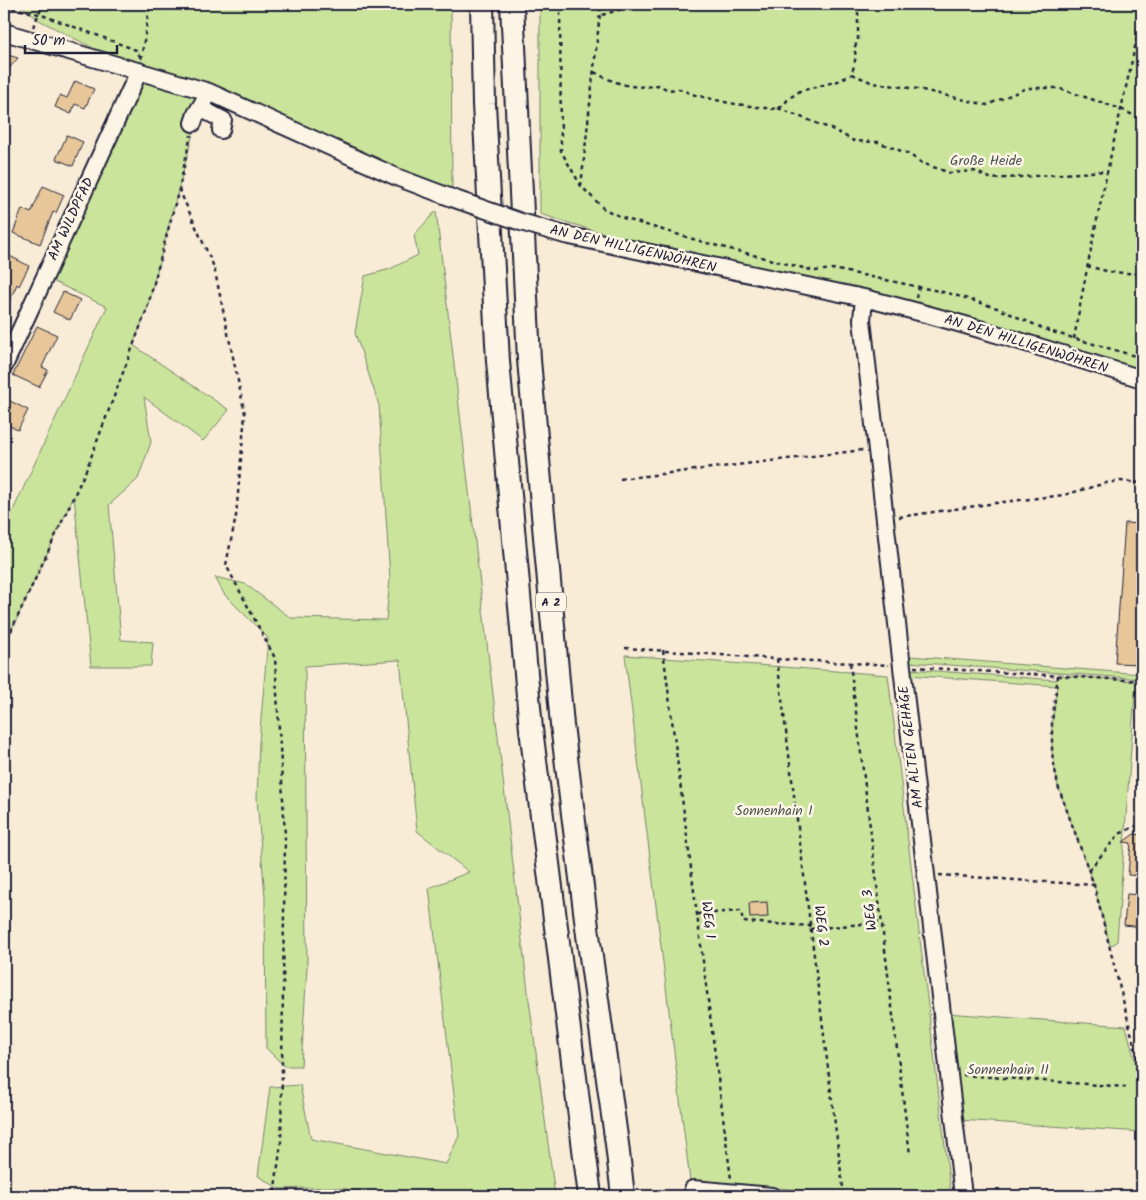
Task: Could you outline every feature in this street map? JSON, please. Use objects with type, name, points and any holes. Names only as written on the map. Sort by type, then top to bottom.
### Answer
[{"type":"highway","name":"A 2","points":[[482,4],[485,113],[498,361],[528,699],[590,1196]]},
{"type":"highway","name":"A 2","points":[[512,4],[529,360],[562,725],[623,1196]]},
{"type":"street","name":"AN DEN HILLIGENWÖHREN","points":[[4,32],[140,65],[209,92],[400,178],[520,222],[565,235],[864,298],[959,322],[1142,379]]},
{"type":"street","name":"AM WILDPFAD","points":[[4,366],[140,65]]},
{"type":"street","points":[[209,92],[197,115],[223,120],[221,130]]},
{"type":"street","name":"AM ALTEN GEHÄGE","points":[[864,298],[862,320],[962,1196]]},
{"type":"street","points":[[693,1189],[772,1196]]},
{"type":"path","points":[[28,38],[44,4]]},
{"type":"path","points":[[140,65],[150,4]]},
{"type":"path","points":[[560,4],[561,151],[581,186],[604,209],[626,219],[703,242],[815,271],[833,269],[948,293],[997,308],[1049,331],[1142,358]]},
{"type":"path","points":[[581,186],[601,4]]},
{"type":"path","points":[[601,16],[638,4]]},
{"type":"path","points":[[852,74],[856,56],[854,48],[858,41],[858,4]]},
{"type":"path","points":[[4,11],[4,6],[39,14],[136,50],[140,65]]},
{"type":"path","points":[[1074,339],[1106,171],[1142,16]]},
{"type":"path","points":[[594,72],[616,83],[644,88],[659,85],[668,90],[679,88],[695,95],[768,109],[784,105],[788,98],[800,91],[838,81],[852,74]]},
{"type":"path","points":[[852,74],[872,84],[918,89],[987,104],[1027,88],[1058,88],[1121,109],[1142,120]]},
{"type":"path","points":[[778,108],[834,130],[854,141],[878,142],[909,154],[922,163],[950,173],[974,171],[992,180],[1106,171]]},
{"type":"path","points":[[4,646],[90,459],[147,310],[197,115]]},
{"type":"path","points":[[179,189],[214,267],[245,414],[236,516],[226,565],[274,658],[285,836],[281,1143],[274,1196]]},
{"type":"path","points":[[1087,266],[1110,272],[1142,274]]},
{"type":"path","points":[[620,479],[877,448]]},
{"type":"path","points":[[885,519],[1003,502],[1064,496],[1113,482],[1142,483]]},
{"type":"path","points":[[625,648],[1142,681]]},
{"type":"path","name":"WEG 1","points":[[663,650],[732,1193]]},
{"type":"path","name":"WEG 2","points":[[777,659],[844,1196]]},
{"type":"path","name":"WEG 3","points":[[850,663],[910,1154]]},
{"type":"path","points":[[1058,675],[1052,722],[1052,754],[1058,786],[1094,885],[1142,1076]]},
{"type":"path","points":[[1088,870],[1119,834],[1136,826]]},
{"type":"path","points":[[926,874],[1094,885]]},
{"type":"path","points":[[697,914],[741,910],[743,922],[811,928],[882,922]]},
{"type":"path","points":[[948,1074],[1126,1087]]},
{"type":"green space","points":[[20,4],[451,4],[452,198],[210,93],[196,122],[147,309],[133,345],[229,410],[203,441],[144,397],[151,442],[138,479],[109,505],[121,640],[153,642],[151,666],[91,666],[74,496],[4,646],[4,530],[107,307],[44,277],[139,72],[37,19]]},
{"type":"green space","name":"Große Heide","points":[[540,4],[1142,4],[1142,372],[592,230],[540,214]]},
{"type":"green space","points":[[436,211],[529,1000],[555,1196],[394,1196],[331,1187],[280,1189],[258,1176],[270,1087],[300,1085],[311,1139],[446,1164],[459,1136],[429,888],[469,872],[417,831],[400,660],[305,666],[307,967],[301,1066],[284,1066],[266,1048],[265,897],[257,799],[259,742],[268,638],[224,594],[215,577],[245,584],[291,618],[386,620],[390,579],[379,405],[355,333],[365,276],[390,269],[418,255],[414,235]]},
{"type":"green space","name":"Sonnenhain I","points":[[625,655],[888,675],[951,1196],[877,1196],[690,1181]]},
{"type":"green space","points":[[909,656],[1142,674],[1142,679],[909,662]]},
{"type":"green space","points":[[908,669],[1057,680],[1058,675],[1136,681],[1136,686],[1142,687],[1142,692],[1135,692],[1117,942],[1110,946],[1094,885],[1058,786],[1052,753],[1052,722],[1057,686],[908,675]]},
{"type":"green space","name":"Sonnenhain II","points":[[946,1013],[1126,1026],[1142,1089],[1142,1132],[959,1120]]},
{"type":"building","points":[[4,54],[18,58],[4,74]]},
{"type":"building","points":[[75,81],[94,89],[85,108],[75,104],[71,114],[55,107],[60,95],[67,98]]},
{"type":"building","points":[[67,135],[83,142],[73,166],[56,159]]},
{"type":"building","points":[[43,186],[64,195],[56,213],[53,212],[40,244],[13,233],[22,209],[31,213]]},
{"type":"building","points":[[4,253],[29,266],[19,286],[17,284],[4,314]]},
{"type":"building","points":[[63,292],[80,300],[70,320],[53,312]]},
{"type":"building","points":[[37,326],[57,335],[42,367],[48,370],[39,387],[13,375]]},
{"type":"building","points":[[4,398],[28,410],[18,430],[4,423]]},
{"type":"building","points":[[1125,523],[1141,524],[1142,528],[1140,664],[1115,663]]},
{"type":"building","points":[[1134,834],[1142,835],[1142,876],[1128,875],[1131,843],[1123,842]]},
{"type":"building","points":[[1127,894],[1142,895],[1142,927],[1124,925]]},
{"type":"building","points":[[767,902],[768,917],[750,918],[749,903]]}]
